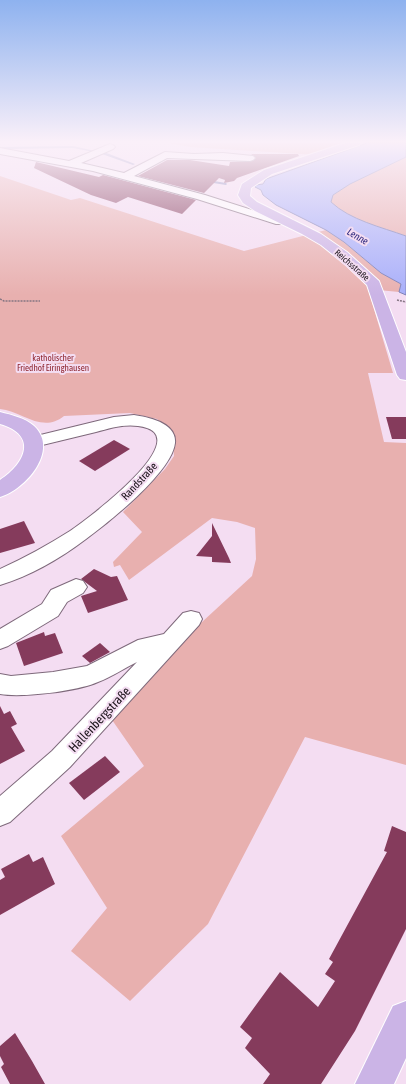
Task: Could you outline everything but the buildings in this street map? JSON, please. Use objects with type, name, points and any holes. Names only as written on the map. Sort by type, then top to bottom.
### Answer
[{"type":"main road","name":"Reichsstraße","points":[[244,194],[246,199],[257,207],[289,222],[323,242],[364,274],[374,284],[406,375]]},
{"type":"main road","points":[[0,418],[16,423],[24,428],[31,436],[35,447],[34,454],[26,470],[0,490]]},
{"type":"main road","points":[[374,1084],[406,1020]]},
{"type":"street","points":[[185,194],[276,221],[289,222]]},
{"type":"street","name":"Randstraße","points":[[0,577],[25,567],[78,535],[119,502],[150,473],[163,454],[167,444],[165,434],[157,426],[145,422],[123,421],[34,442]]},
{"type":"street","points":[[0,640],[50,610],[59,596],[76,587]]},
{"type":"street","name":"Hallenbergstraße","points":[[0,813],[61,759],[191,619]]},
{"type":"street","points":[[0,684],[11,686],[53,682],[91,675],[146,646],[171,641]]},
{"type":"path","points":[[0,299],[4,301],[40,301]]},
{"type":"green space","name":"katholischer Friedhof Eiringhausen","points":[[0,194],[52,194],[71,200],[80,198],[244,251],[326,230],[344,242],[381,273],[401,284],[399,292],[368,289],[393,373],[368,373],[384,442],[406,443],[406,765],[305,737],[208,924],[130,1001],[71,951],[107,908],[61,836],[144,766],[110,717],[196,625],[202,622],[252,576],[256,559],[255,528],[237,522],[212,518],[129,580],[120,565],[114,567],[113,562],[142,532],[123,512],[165,469],[174,456],[173,439],[166,426],[157,419],[130,413],[64,416],[56,421],[48,423],[32,420],[0,409]]},
{"type":"green space","points":[[335,194],[406,194],[406,236],[347,214],[330,202]]},
{"type":"water","name":"Lenne","points":[[262,194],[335,194],[333,195],[331,202],[347,214],[406,236],[406,295],[399,292],[401,284],[381,273],[344,242],[326,230],[276,205]]}]
